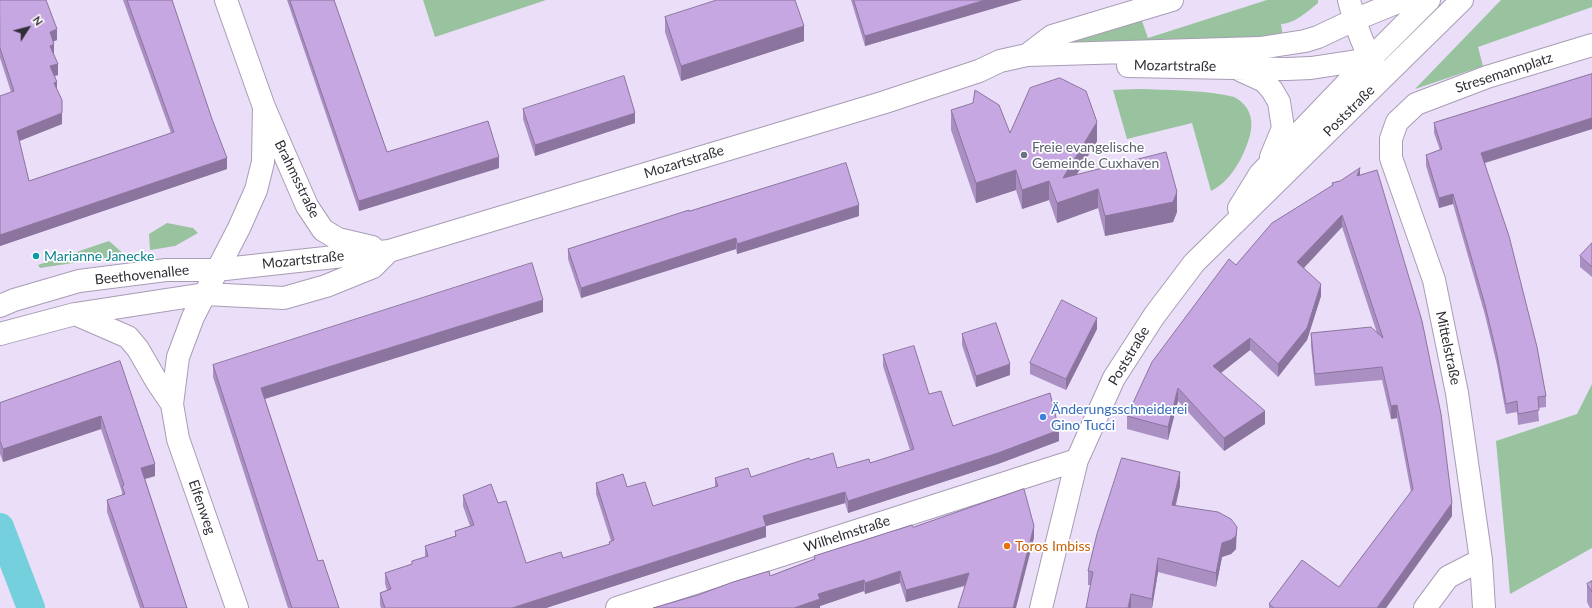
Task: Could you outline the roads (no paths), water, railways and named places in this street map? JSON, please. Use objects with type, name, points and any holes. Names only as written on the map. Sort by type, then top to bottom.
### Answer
[{"type":"street","name":"Brahmsstraße","points":[[226,0],[264,107],[307,206],[323,230],[338,239],[389,251]]},
{"type":"street","name":"Mozartstraße","points":[[1026,55],[1052,36],[1172,0]]},
{"type":"street","name":"Mozartstraße","points":[[216,270],[389,251],[875,105],[979,71],[1000,61],[1026,55],[1260,48],[1318,38],[1352,10],[1403,0]]},
{"type":"street","points":[[1386,44],[1429,0]]},
{"type":"street","name":"Poststraße","points":[[1041,608],[1077,460],[1114,378],[1154,316],[1194,263],[1462,0]]},
{"type":"street","points":[[1372,6],[1386,44],[1386,61],[1382,78]]},
{"type":"street","points":[[1352,10],[1370,59],[1382,78]]},
{"type":"street","name":"Poststraße","points":[[1219,240],[1260,174],[1386,44]]},
{"type":"street","name":"Stresemannplatz","points":[[1416,104],[1487,77],[1592,45]]},
{"type":"street","name":"Mozartstraße","points":[[979,71],[1056,65],[1287,69],[1311,68],[1370,59]]},
{"type":"street","points":[[1236,67],[1264,81],[1272,90],[1279,102],[1283,128],[1273,153],[1260,174]]},
{"type":"street","name":"Mittelstraße","points":[[1416,104],[1397,122],[1391,139],[1391,158],[1434,280],[1457,393],[1481,560],[1484,608]]},
{"type":"street","name":"Brahmsstraße","points":[[205,294],[216,270],[239,228],[256,190],[263,162],[264,107]]},
{"type":"street","name":"Mozartstraße","points":[[205,294],[284,298],[326,286],[373,267],[389,251]]},
{"type":"street","name":"Beethovenallee","points":[[0,306],[14,300],[79,281],[166,270],[216,270]]},
{"type":"street","name":"Beethovenallee","points":[[0,334],[75,314],[205,294]]},
{"type":"street","name":"Elfenweg","points":[[205,294],[192,317],[178,357],[172,404],[178,439],[237,608]]},
{"type":"street","name":"Elfenweg","points":[[75,314],[128,337],[138,349],[172,404]]},
{"type":"street","name":"Wilhelmstraße","points":[[617,608],[1077,460]]},
{"type":"street","points":[[1425,608],[1448,577],[1481,560]]},
{"type":"waterway","points":[[0,527],[31,608]]},
{"type":"place","name":"Freie evangelische Gemeinde Cuxhaven","points":[[1024,155]]},
{"type":"place","name":"Marianne Janecke","points":[[36,256]]},
{"type":"place","name":"Änderungsschneiderei Gino Tucci","points":[[1043,417]]},
{"type":"place","name":"Toros Imbiss","points":[[1007,546]]}]
